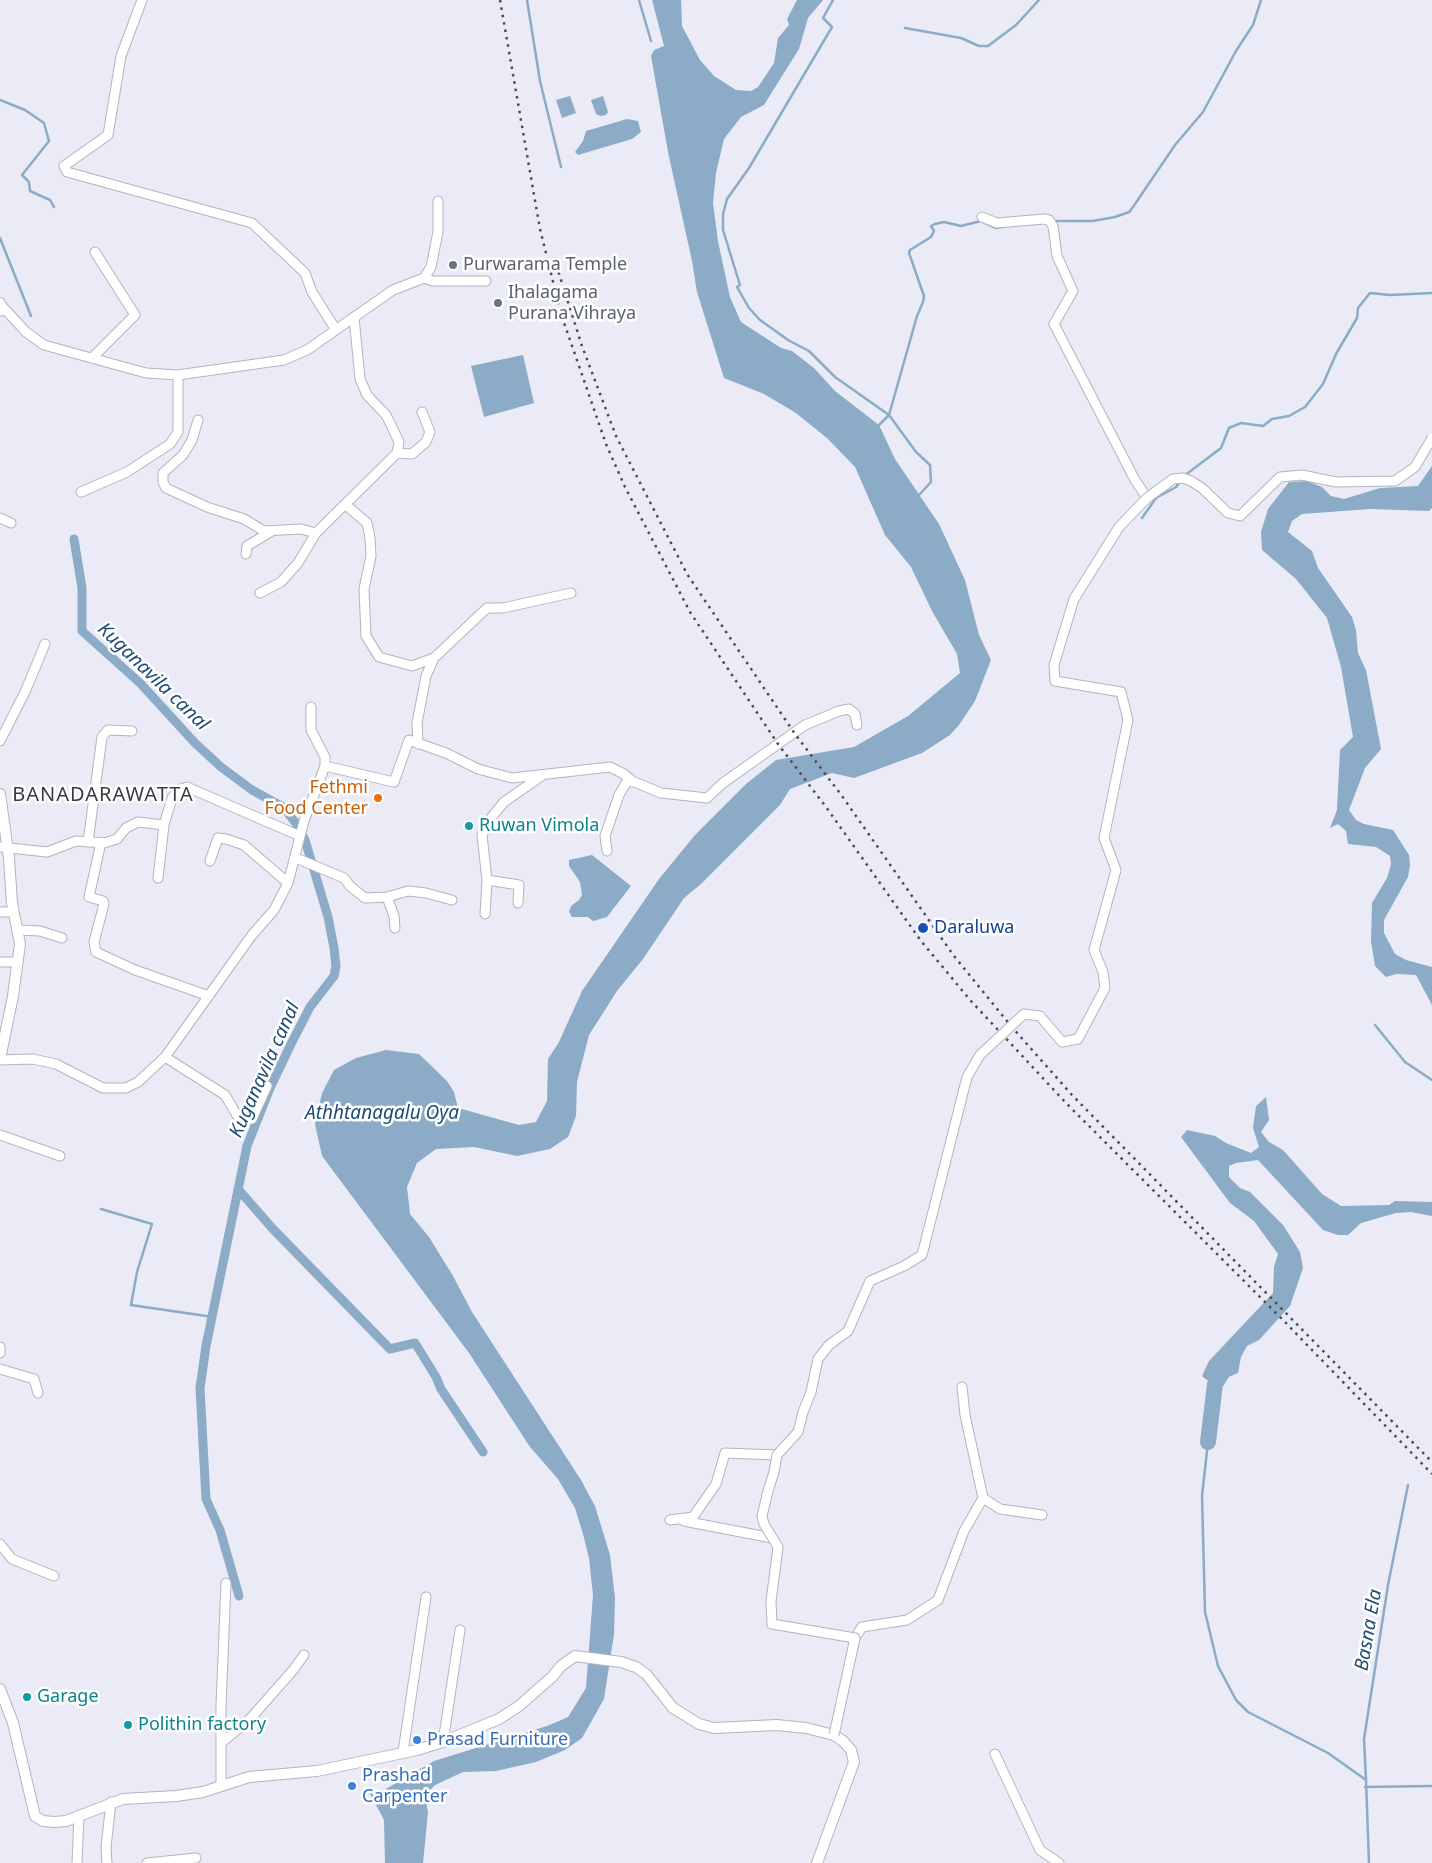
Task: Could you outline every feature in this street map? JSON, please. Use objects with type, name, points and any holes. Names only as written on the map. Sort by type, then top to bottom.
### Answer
[{"type":"street","points":[[142,0],[121,56],[108,135],[64,166],[67,172],[252,223],[305,273],[312,292],[336,330]]},
{"type":"street","points":[[0,307],[26,332],[44,345],[146,373],[178,375],[284,360],[307,350],[392,290],[424,278],[431,267],[436,240],[438,201]]},
{"type":"street","points":[[982,217],[997,223],[1044,219],[1049,220],[1053,226],[1057,256],[1074,291],[1054,324],[1135,480],[1147,498]]},
{"type":"street","points":[[92,358],[135,315],[95,252]]},
{"type":"street","points":[[424,278],[434,281],[486,281]]},
{"type":"street","points":[[260,593],[281,582],[298,563],[316,533],[397,453],[399,442],[386,415],[367,395],[360,379],[354,317]]},
{"type":"street","points":[[82,492],[127,472],[170,444],[178,432],[178,375]]},
{"type":"street","points":[[397,453],[412,454],[426,442],[430,432],[422,412]]},
{"type":"street","points":[[198,420],[192,440],[183,455],[163,474],[162,482],[166,488],[207,507],[244,519],[264,531],[301,529],[316,533]]},
{"type":"street","points":[[855,1638],[772,1624],[771,1601],[778,1547],[764,1524],[762,1516],[777,1455],[798,1432],[811,1392],[818,1360],[828,1345],[848,1331],[870,1281],[904,1266],[922,1255],[967,1078],[980,1055],[1024,1014],[1040,1016],[1062,1042],[1078,1038],[1105,988],[1103,972],[1094,950],[1116,870],[1104,838],[1128,720],[1121,692],[1055,681],[1054,665],[1074,599],[1119,527],[1147,498],[1174,479],[1183,478],[1202,488],[1228,514],[1240,516],[1280,477],[1302,475],[1336,482],[1395,481],[1415,467],[1432,438]]},
{"type":"street","points":[[346,505],[367,523],[370,538],[371,556],[364,589],[366,636],[379,657],[412,666],[434,658]]},
{"type":"street","points":[[0,518],[11,523]]},
{"type":"street","points":[[246,554],[247,546],[272,531]]},
{"type":"street","points":[[418,744],[417,723],[426,676],[434,658],[487,608],[510,607],[572,593]]},
{"type":"street","points":[[0,741],[25,692],[45,644]]},
{"type":"street","points":[[0,794],[4,847],[13,912],[19,930],[18,962],[0,1059],[33,1059],[56,1064],[103,1088],[126,1088],[138,1082],[165,1057],[247,942],[274,910],[288,883],[296,858],[300,836],[325,766],[325,757],[311,730],[311,706]]},
{"type":"street","points":[[325,766],[394,782],[409,740],[446,753],[478,769],[512,778],[610,767],[624,774],[632,781],[661,794],[706,798],[723,783],[804,725],[838,710],[849,709],[855,714],[857,725]]},
{"type":"street","points":[[88,842],[102,737],[108,730],[132,731]]},
{"type":"street","points":[[485,914],[487,880],[482,835],[491,818],[504,802],[546,774]]},
{"type":"street","points":[[607,851],[605,836],[619,795],[626,783],[632,781]]},
{"type":"street","points":[[158,878],[164,826],[172,798],[178,790],[187,788],[300,836]]},
{"type":"street","points":[[4,847],[47,852],[76,841],[100,842],[117,839],[126,828],[138,822],[164,826]]},
{"type":"street","points":[[210,861],[218,838],[226,839],[244,845],[288,883]]},
{"type":"street","points":[[100,842],[89,897],[103,901],[104,904],[94,942],[96,952],[135,970],[209,996]]},
{"type":"street","points":[[296,858],[344,878],[350,886],[365,898],[387,897],[408,892],[426,893],[452,900]]},
{"type":"street","points":[[487,880],[519,884],[518,903]]},
{"type":"street","points":[[387,897],[391,906],[395,928]]},
{"type":"street","points":[[0,912],[13,912]]},
{"type":"street","points":[[19,930],[40,931],[62,938]]},
{"type":"street","points":[[0,962],[18,962]]},
{"type":"street","points":[[165,1057],[225,1095],[238,1117],[245,1120],[252,1119],[266,1086]]},
{"type":"street","points":[[0,1136],[60,1156]]},
{"type":"street","points":[[0,1347],[0,1353]]},
{"type":"street","points":[[0,1369],[34,1379],[38,1392]]},
{"type":"street","points":[[962,1387],[965,1415],[984,1498],[1000,1509],[1042,1515]]},
{"type":"street","points":[[772,1538],[675,1520],[693,1517],[705,1501],[716,1484],[725,1453],[777,1455]]},
{"type":"street","points":[[834,1735],[855,1638],[862,1627],[907,1620],[938,1600],[964,1531],[984,1498]]},
{"type":"street","points":[[0,1544],[12,1559],[54,1576]]},
{"type":"street","points":[[221,1785],[226,1583]]},
{"type":"street","points":[[403,1752],[426,1597]]},
{"type":"street","points":[[443,1742],[460,1630]]},
{"type":"street","points":[[221,1743],[250,1719],[294,1670],[304,1655]]},
{"type":"street","points":[[0,1689],[35,1816],[43,1821],[54,1822],[123,1799],[176,1796],[204,1792],[249,1777],[317,1770],[443,1742],[499,1719],[536,1692],[575,1656],[621,1662],[636,1667],[647,1675],[673,1708],[700,1724],[714,1728],[777,1724],[806,1728],[834,1735],[843,1741],[851,1750],[854,1762],[817,1863]]},
{"type":"street","points":[[995,1754],[1040,1850],[1059,1863]]},
{"type":"street","points":[[107,1863],[107,1827],[111,1802]]},
{"type":"street","points":[[77,1863],[79,1815]]},
{"type":"street","points":[[147,1863],[196,1858]]},
{"type":"water","name":"Athhtanagalu Oya","points":[[652,0],[681,0],[682,26],[700,60],[714,76],[736,90],[751,91],[758,87],[774,63],[778,38],[789,25],[787,19],[797,0],[823,0],[808,18],[799,49],[764,105],[741,117],[724,139],[716,173],[713,203],[718,241],[730,297],[741,322],[781,348],[792,351],[814,368],[835,391],[879,425],[895,459],[939,524],[965,580],[979,635],[991,660],[975,701],[950,735],[922,753],[854,778],[832,773],[790,789],[780,805],[701,884],[684,898],[643,959],[617,991],[589,1035],[577,1082],[576,1116],[568,1137],[550,1149],[517,1156],[474,1147],[436,1149],[417,1163],[407,1187],[410,1214],[429,1237],[472,1312],[581,1480],[595,1506],[610,1555],[615,1598],[614,1634],[604,1699],[582,1738],[565,1750],[536,1762],[496,1771],[463,1772],[435,1785],[428,1792],[426,1802],[428,1812],[423,1863],[385,1863],[384,1820],[369,1792],[384,1790],[434,1761],[547,1726],[568,1717],[586,1688],[593,1595],[589,1558],[583,1534],[575,1508],[558,1479],[530,1447],[469,1353],[322,1156],[315,1124],[322,1093],[334,1070],[356,1058],[386,1050],[419,1054],[447,1081],[454,1092],[458,1108],[519,1125],[536,1122],[547,1101],[548,1059],[559,1042],[582,991],[659,879],[695,835],[746,784],[776,760],[854,747],[908,716],[960,673],[957,654],[932,611],[911,567],[885,535],[855,467],[828,439],[796,413],[764,394],[724,378],[697,292],[668,152],[651,56],[654,50],[664,46]]},
{"type":"water","points":[[570,96],[576,113],[562,118],[556,100]]},
{"type":"water","points":[[603,96],[608,112],[606,115],[600,116],[596,114],[591,100]]},
{"type":"water","points":[[627,119],[638,121],[641,132],[632,139],[578,155],[575,152],[583,141],[586,131]]},
{"type":"water","points":[[523,355],[534,403],[484,417],[471,366]]},
{"type":"water","points":[[1432,466],[1432,508],[1429,511],[1370,509],[1302,514],[1292,521],[1288,532],[1312,551],[1318,568],[1352,617],[1356,630],[1358,653],[1366,670],[1381,749],[1365,768],[1349,810],[1356,820],[1364,824],[1393,830],[1409,855],[1408,877],[1384,920],[1384,933],[1395,954],[1406,960],[1432,967],[1432,1005],[1416,975],[1396,974],[1386,977],[1375,966],[1371,941],[1372,903],[1387,878],[1391,864],[1390,856],[1376,847],[1348,844],[1346,831],[1338,824],[1330,828],[1337,810],[1340,750],[1353,737],[1341,667],[1327,618],[1296,579],[1262,550],[1261,532],[1268,509],[1289,482],[1307,481],[1322,487],[1331,496],[1344,499],[1380,488],[1418,486]]},
{"type":"water","points":[[592,855],[631,886],[607,917],[593,921],[588,917],[572,917],[569,912],[571,906],[582,895],[580,882],[569,866],[569,860]]},
{"type":"water","points":[[1266,1097],[1269,1120],[1261,1132],[1269,1142],[1283,1150],[1322,1194],[1341,1206],[1389,1205],[1395,1201],[1432,1202],[1432,1216],[1411,1212],[1396,1213],[1361,1223],[1348,1235],[1338,1235],[1323,1230],[1258,1160],[1236,1163],[1229,1166],[1229,1177],[1240,1188],[1250,1192],[1283,1225],[1300,1252],[1303,1268],[1290,1306],[1259,1340],[1247,1346],[1241,1357],[1238,1373],[1224,1379],[1207,1380],[1202,1376],[1209,1361],[1273,1293],[1274,1267],[1278,1254],[1254,1221],[1230,1203],[1181,1137],[1187,1130],[1215,1136],[1226,1143],[1251,1153],[1259,1147],[1253,1128],[1256,1106]]},
{"type":"waterway","points":[[527,0],[540,81],[561,167]]},
{"type":"waterway","points":[[639,0],[651,41]]},
{"type":"waterway","points":[[833,0],[823,18],[832,27],[749,168],[727,199],[723,214],[723,230],[740,285],[737,287],[749,308],[760,320],[788,340],[809,351],[835,377],[889,415],[916,452],[930,465],[931,482],[919,495]]},
{"type":"waterway","points":[[905,28],[961,38],[979,46],[988,46],[1016,25],[1039,0]]},
{"type":"waterway","points":[[1053,221],[1093,221],[1129,212],[1175,145],[1203,112],[1236,51],[1253,25],[1261,0]]},
{"type":"waterway","points":[[0,100],[25,110],[44,123],[49,141],[22,175],[29,182],[30,191],[50,200],[54,207]]},
{"type":"waterway","points":[[879,425],[889,415],[917,316],[923,302],[924,296],[909,253],[910,250],[931,237],[934,231],[931,226],[935,224],[944,222],[961,226],[981,221],[996,228],[1007,226]]},
{"type":"waterway","points":[[0,238],[31,316]]},
{"type":"waterway","points":[[1184,476],[1221,448],[1229,428],[1241,423],[1263,426],[1272,419],[1289,416],[1305,407],[1323,384],[1336,354],[1357,318],[1358,308],[1370,293],[1390,295],[1432,293]]},
{"type":"waterway","points":[[1142,518],[1156,498],[1176,487],[1181,480]]},
{"type":"waterway","name":"Kuganavila canal","points":[[74,539],[82,588],[82,631],[140,683],[195,743],[221,767],[252,790],[283,807],[295,822],[305,840],[328,917],[334,948],[336,966],[334,976],[310,1007],[291,1044],[270,1088],[247,1146],[206,1346],[200,1388],[206,1499],[220,1530],[239,1596]]},
{"type":"waterway","points":[[1375,1025],[1405,1062],[1432,1080]]},
{"type":"waterway","points":[[238,1189],[272,1228],[390,1349],[415,1343],[436,1377],[441,1389],[483,1452]]},
{"type":"waterway","points":[[101,1209],[152,1224],[137,1272],[131,1305],[213,1317]]},
{"type":"waterway","points":[[1208,1442],[1215,1384],[1230,1360]]},
{"type":"waterway","points":[[1208,1442],[1202,1496],[1205,1612],[1218,1666],[1236,1700],[1248,1712],[1328,1753],[1366,1780],[1369,1863]]},
{"type":"waterway","name":"Basna Ela","points":[[1366,1780],[1364,1739],[1388,1585],[1408,1485]]},
{"type":"waterway","points":[[1365,1787],[1432,1786]]},
{"type":"railway","points":[[500,0],[540,229],[561,314],[606,444],[625,487],[690,612],[778,744],[826,807],[921,941],[971,1001],[1067,1104],[1282,1319],[1432,1474]]},
{"type":"railway","points":[[554,258],[582,346],[616,436],[687,574],[795,734],[842,796],[954,956],[1011,1026],[1072,1095],[1432,1462]]},
{"type":"place","name":"Purwarama Temple","points":[[453,265]]},
{"type":"place","name":"Ihalagama Purana Vihraya","points":[[498,303]]},
{"type":"place","name":"Fethmi Food Center","points":[[378,798]]},
{"type":"place","name":"Ruwan Vimola","points":[[469,826]]},
{"type":"place","name":"Daraluwa","points":[[923,928]]},
{"type":"place","name":"Garage","points":[[27,1697]]},
{"type":"place","name":"Polithin factory","points":[[128,1725]]},
{"type":"place","name":"Prasad Furniture","points":[[417,1740]]},
{"type":"place","name":"Prashad Carpenter","points":[[352,1786]]},
{"type":"district","name":"BANADARAWATTA","points":[[103,795]]}]
